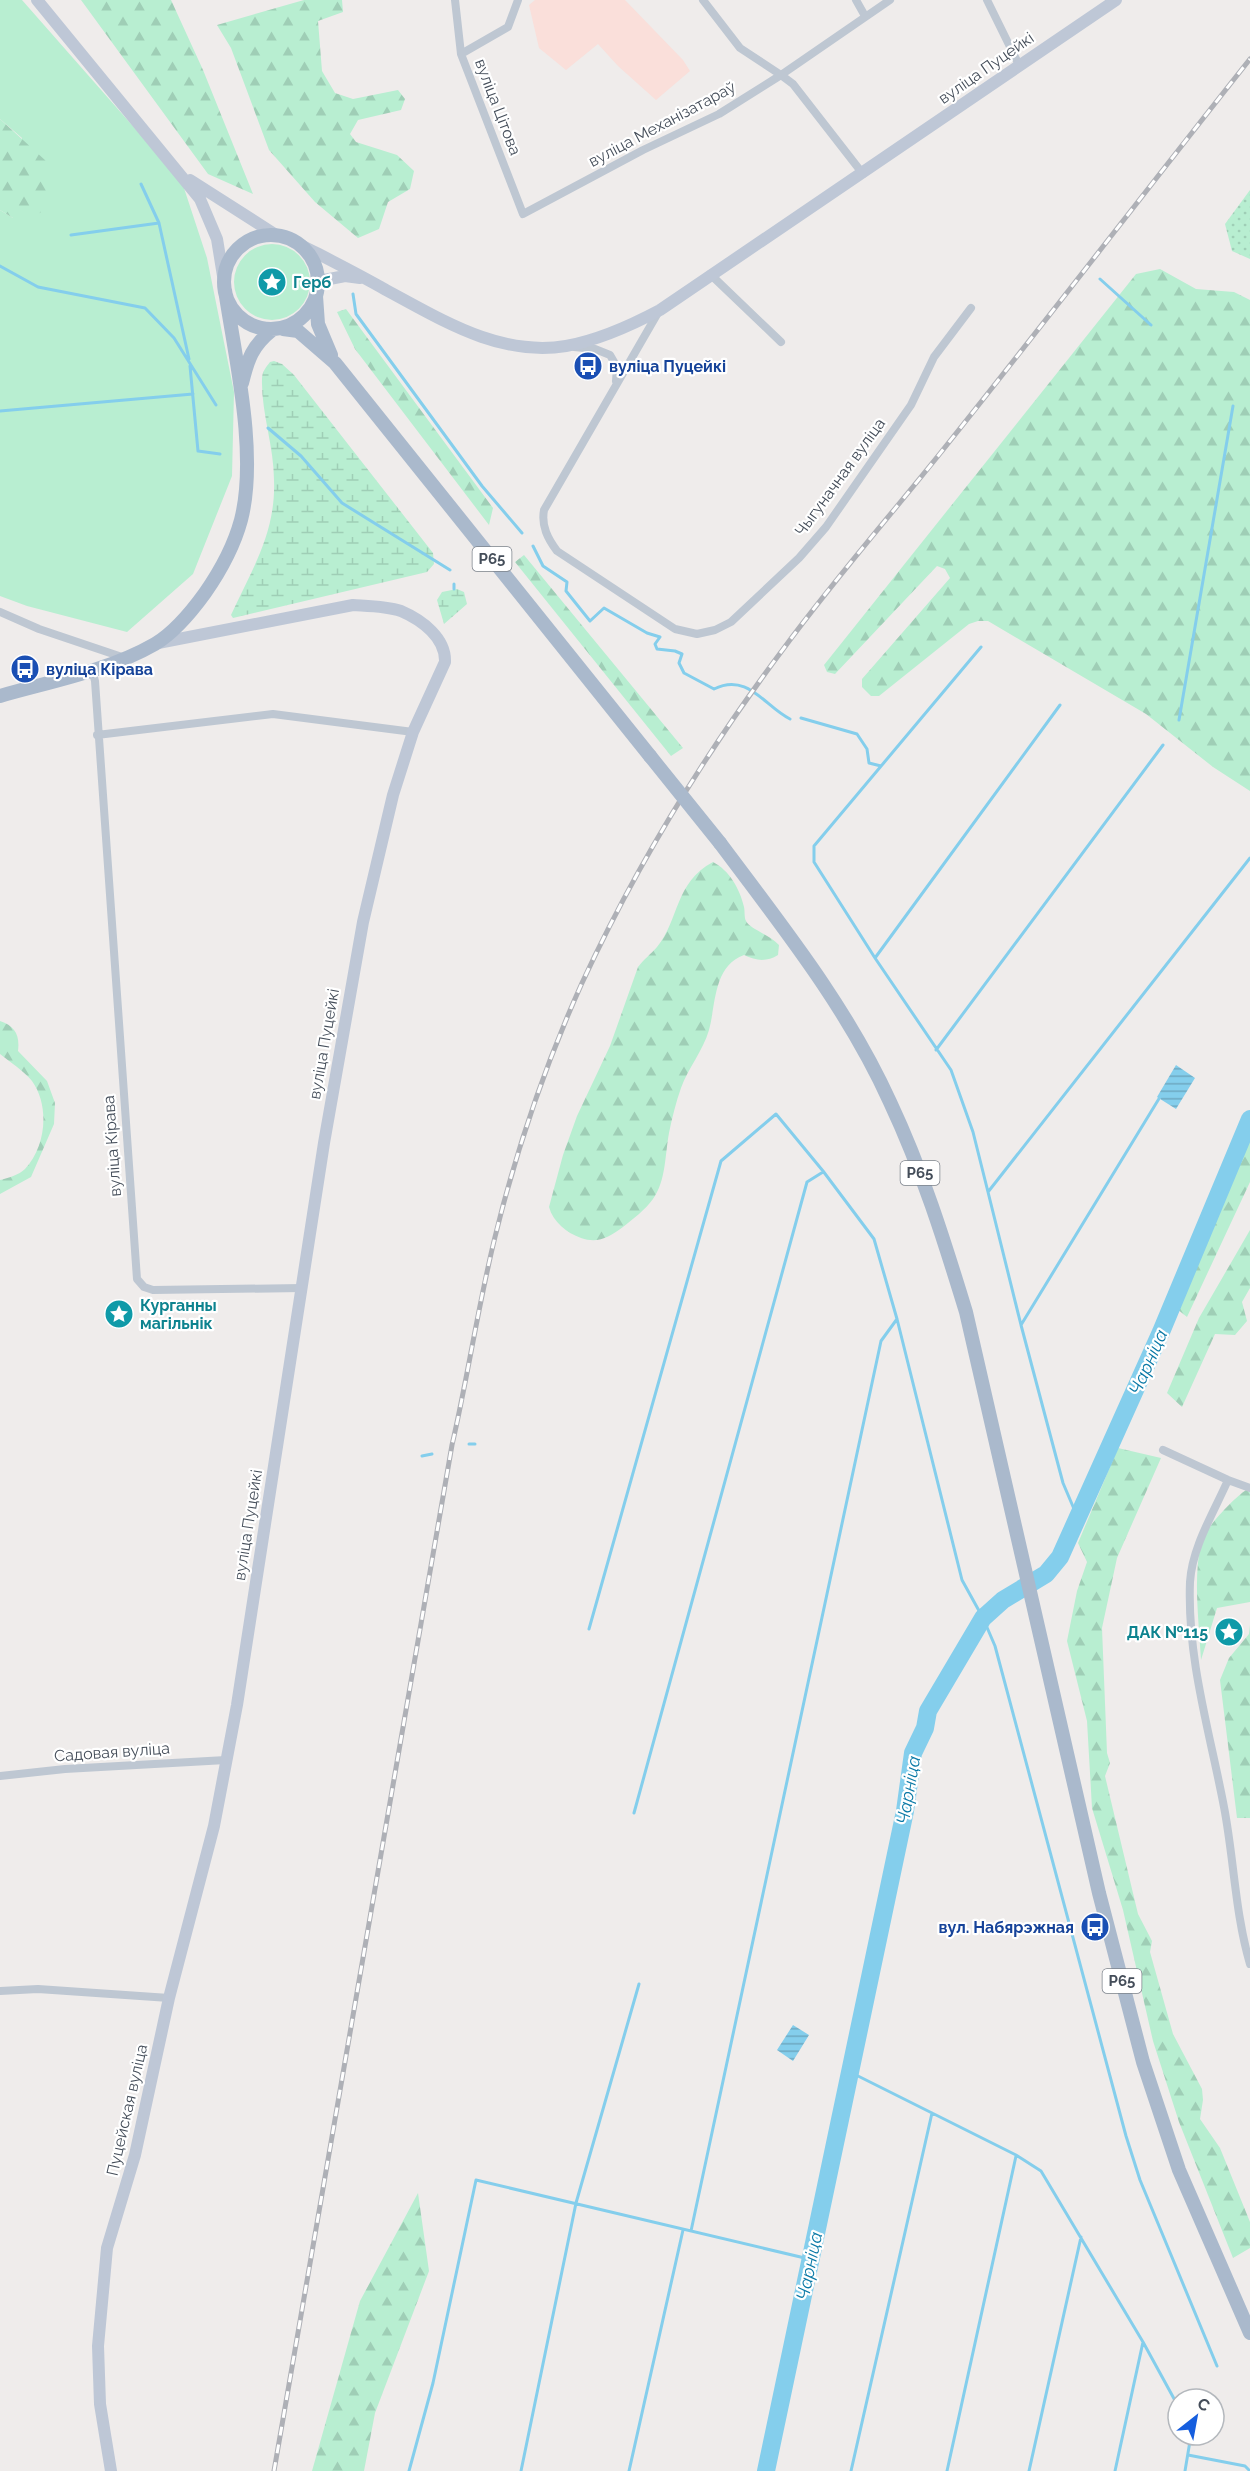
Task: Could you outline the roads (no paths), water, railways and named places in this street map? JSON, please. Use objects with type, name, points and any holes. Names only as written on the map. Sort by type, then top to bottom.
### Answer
[{"type":"main road","points":[[276,235],[289,238],[301,245],[314,261],[319,281]]},
{"type":"main road","name":"Р65","points":[[0,696],[92,670],[126,658],[157,643],[177,626],[198,602],[223,565],[233,544],[241,518],[246,469],[240,391],[225,286],[226,270],[231,258],[240,248],[257,238],[276,235]]},
{"type":"main road","name":"Р65","points":[[319,281],[316,296],[318,324],[335,363]]},
{"type":"main road","name":"Р65","points":[[225,286],[229,303],[236,314],[252,325],[298,331],[335,363],[720,843],[806,957],[836,1004],[889,1100],[913,1155],[941,1232],[966,1312],[1099,1893],[1143,2062],[1179,2170],[1250,2333]]},
{"type":"main road","name":"Р65","points":[[240,391],[248,356],[261,338],[277,329],[294,324],[303,316],[316,296]]},
{"type":"street","points":[[37,0],[201,200],[217,239],[225,286]]},
{"type":"street","points":[[455,0],[462,54]]},
{"type":"street","name":"вуліца Цітова","points":[[518,0],[508,27],[462,54],[523,214]]},
{"type":"street","points":[[703,0],[740,48],[793,84],[863,174]]},
{"type":"street","points":[[856,0],[865,16]]},
{"type":"street","name":"вуліца Механізатараў","points":[[523,214],[643,150],[719,114],[781,75],[890,0]]},
{"type":"street","points":[[987,0],[1019,65]]},
{"type":"street","name":"вуліца Пуцейкі","points":[[301,245],[454,326],[499,343],[541,348],[565,346],[609,334],[660,310],[1116,0]]},
{"type":"street","points":[[180,172],[276,235]]},
{"type":"street","points":[[710,274],[781,342]]},
{"type":"street","name":"вуліца Пуцейкі","points":[[319,281],[345,276],[367,279]]},
{"type":"street","name":"Чыгуначная вуліца","points":[[660,310],[544,510],[544,524],[549,540],[557,551],[675,628],[697,634],[716,630],[731,622],[799,558],[826,527],[911,405],[934,357],[971,308]]},
{"type":"street","points":[[565,346],[595,349],[610,355],[616,367],[616,384]]},
{"type":"street","name":"вуліца Пуцейкі","points":[[157,643],[353,605],[382,607],[401,612],[421,622],[435,634],[446,650],[445,662],[412,732],[388,811],[363,922],[324,1143],[237,1705],[226,1760]]},
{"type":"street","points":[[0,612],[39,629],[126,658]]},
{"type":"street","name":"вуліца Кірава","points":[[92,670],[95,681],[137,1279],[144,1287],[153,1290],[302,1288]]},
{"type":"street","points":[[97,735],[273,714],[412,732]]},
{"type":"street","points":[[1163,1450],[1250,1488]]},
{"type":"street","points":[[1228,1480],[1195,1555],[1190,1581],[1199,1695],[1224,1809],[1239,1914],[1250,1964]]},
{"type":"street","name":"Садовая вуліца","points":[[0,1776],[65,1769],[226,1760]]},
{"type":"street","name":"Пуцейская вуліца","points":[[111,2471],[100,2404],[98,2346],[107,2248],[135,2155],[169,1998],[214,1826],[226,1760]]},
{"type":"street","points":[[0,1991],[38,1989],[169,1998]]},
{"type":"water","points":[[1176,1065],[1195,1078],[1176,1109],[1157,1097]]},
{"type":"water","points":[[793,2025],[809,2035],[793,2061],[777,2050]]},
{"type":"waterway","points":[[71,235],[159,223],[141,184]]},
{"type":"waterway","points":[[159,223],[189,359]]},
{"type":"waterway","points":[[0,266],[38,287],[145,308],[174,338],[216,405]]},
{"type":"waterway","points":[[1100,279],[1151,325]]},
{"type":"waterway","points":[[353,294],[356,314],[482,486],[522,533]]},
{"type":"waterway","points":[[190,366],[198,451],[220,454]]},
{"type":"waterway","points":[[0,411],[193,394]]},
{"type":"waterway","points":[[1179,720],[1233,406]]},
{"type":"waterway","points":[[268,428],[301,456],[342,503],[450,570]]},
{"type":"waterway","points":[[533,546],[543,566],[567,582],[566,591],[590,621],[604,608],[647,633],[660,637],[655,644],[657,649],[682,654],[679,663],[684,673],[714,689],[726,685],[746,688],[790,719]]},
{"type":"waterway","points":[[454,584],[454,589]]},
{"type":"waterway","points":[[981,647],[814,846],[814,862],[875,958],[951,1070],[973,1132],[988,1192]]},
{"type":"waterway","points":[[875,958],[1060,705]]},
{"type":"waterway","points":[[801,718],[857,734],[867,749],[869,763],[881,766]]},
{"type":"waterway","points":[[936,1050],[1163,745]]},
{"type":"waterway","points":[[1021,1325],[988,1192],[1250,858]]},
{"type":"waterway","points":[[1077,1516],[1063,1483],[1021,1325],[1160,1097]]},
{"type":"waterway","points":[[589,1629],[721,1161],[776,1114],[823,1171],[874,1239],[897,1319],[962,1580],[995,1646],[1126,2136],[1140,2180],[1217,2366]]},
{"type":"waterway","name":"Чарніца","points":[[766,2471],[905,1811],[913,1753],[925,1728],[928,1711],[983,1618],[1003,1600],[1046,1574],[1060,1557],[1161,1332],[1250,1119]]},
{"type":"waterway","points":[[634,1813],[807,1182],[823,1172]]},
{"type":"waterway","points":[[691,2231],[881,1341],[897,1319]]},
{"type":"waterway","points":[[469,1444],[475,1444]]},
{"type":"waterway","points":[[422,1456],[432,1454]]},
{"type":"waterway","points":[[521,2471],[576,2203],[639,1984]]},
{"type":"waterway","points":[[850,2072],[1016,2155],[1041,2171],[1168,2387]]},
{"type":"waterway","points":[[851,2471],[932,2113]]},
{"type":"waterway","points":[[947,2471],[1016,2156]]},
{"type":"waterway","points":[[409,2471],[433,2383],[476,2180],[809,2259]]},
{"type":"waterway","points":[[629,2471],[683,2230]]},
{"type":"waterway","points":[[1029,2471],[1081,2237]]},
{"type":"waterway","points":[[1115,2471],[1143,2342]]},
{"type":"waterway","points":[[1185,2471],[1189,2447]]},
{"type":"waterway","points":[[1188,2455],[1245,2466],[1250,2471]]},
{"type":"railway","points":[[274,2471],[452,1445],[483,1289],[503,1205],[522,1140],[556,1044],[582,983],[626,895],[700,768],[755,687],[822,598],[981,402],[1250,59]]},
{"type":"place","name":"Герб","points":[[272,282]]},
{"type":"place","name":"вуліца Пуцейкі","points":[[588,366]]},
{"type":"place","name":"вуліца Кірава","points":[[25,669]]},
{"type":"place","name":"Курганны магільнік","points":[[119,1314]]},
{"type":"place","name":"ДАК №115","points":[[1229,1632]]},
{"type":"place","name":"вул. Набярэжная","points":[[1095,1927]]}]
